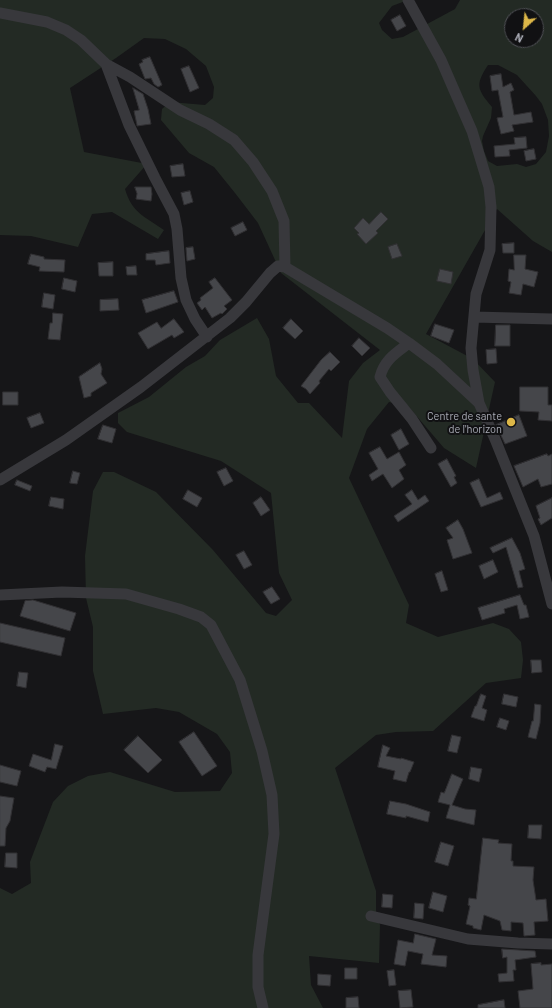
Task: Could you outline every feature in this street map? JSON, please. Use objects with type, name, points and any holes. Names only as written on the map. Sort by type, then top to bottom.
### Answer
[{"type":"street","points":[[408,0],[436,49],[472,131],[489,187],[491,213],[490,250],[476,294],[471,348],[473,370],[479,403],[534,536],[550,584],[552,604]]},
{"type":"street","points":[[0,14],[47,22],[66,30],[81,40],[106,64],[130,77],[180,110],[216,128],[234,140],[253,162],[272,190],[284,221],[285,267]]},
{"type":"street","points":[[106,64],[129,126],[174,214],[177,229],[181,278],[186,300],[195,319],[208,337]]},
{"type":"street","points":[[0,480],[81,430],[208,337],[230,318],[278,266],[285,267],[387,328],[437,364],[479,403]]},
{"type":"street","points":[[474,317],[552,319]]},
{"type":"street","points":[[409,343],[390,358],[382,368],[380,377],[412,419],[431,448]]},
{"type":"street","points":[[0,595],[62,592],[126,594],[202,617],[211,625],[240,680],[262,751],[272,795],[274,834],[258,955],[258,986],[263,1008]]},
{"type":"street","points":[[372,916],[468,939],[552,944]]},
{"type":"shaded area","points":[[0,0],[408,0],[392,6],[379,23],[382,30],[392,39],[403,37],[455,9],[460,0],[552,0],[552,252],[533,241],[497,209],[426,334],[473,359],[495,382],[476,468],[444,448],[408,406],[389,402],[367,429],[349,478],[409,605],[406,623],[438,637],[493,623],[509,629],[521,642],[523,660],[521,678],[486,683],[433,731],[396,732],[376,735],[335,768],[376,891],[376,914],[380,925],[379,963],[309,956],[311,985],[323,1008],[0,1008],[0,888],[12,894],[31,883],[30,862],[53,802],[68,786],[88,776],[110,772],[175,792],[220,791],[232,773],[230,752],[217,734],[179,712],[156,708],[103,714],[93,671],[93,627],[86,598],[85,556],[93,491],[103,472],[114,472],[156,492],[213,550],[266,613],[276,616],[292,600],[279,573],[271,493],[221,461],[127,432],[118,423],[118,413],[149,397],[186,367],[205,356],[220,340],[257,318],[269,339],[276,376],[298,403],[309,403],[342,438],[349,381],[363,363],[380,350],[281,273],[258,223],[235,193],[214,167],[189,153],[161,120],[162,109],[170,102],[205,105],[213,98],[214,87],[206,66],[186,49],[165,39],[144,38],[70,88],[84,152],[147,164],[125,189],[131,204],[135,209],[164,230],[158,239],[112,212],[92,214],[78,247],[31,236],[0,235]],"holes":[[[488,65],[498,65],[517,75],[542,104],[548,120],[549,136],[546,152],[536,164],[526,167],[517,164],[497,166],[488,161],[484,151],[482,141],[491,118],[492,107],[483,96],[480,82],[481,77]]]},
{"type":"building","points":[[400,15],[406,26],[397,31],[391,20]]},
{"type":"building","points":[[150,57],[162,85],[158,87],[154,84],[151,78],[145,79],[139,64],[143,62],[142,60]]},
{"type":"building","points":[[189,66],[199,88],[190,92],[181,69]]},
{"type":"building","points":[[501,74],[503,87],[511,83],[514,90],[510,92],[514,115],[531,112],[533,122],[512,125],[514,131],[501,134],[497,118],[503,117],[498,90],[492,91],[490,76]]},
{"type":"building","points":[[133,88],[143,94],[151,124],[137,126],[134,111],[139,110]]},
{"type":"building","points":[[526,137],[527,148],[509,150],[510,156],[495,157],[494,146],[515,144],[514,138]]},
{"type":"building","points":[[534,149],[536,159],[526,161],[524,151]]},
{"type":"building","points":[[183,164],[185,176],[172,177],[170,166]]},
{"type":"building","points":[[135,187],[151,187],[151,201],[136,199],[137,194]]},
{"type":"building","points":[[190,191],[193,202],[184,205],[181,193]]},
{"type":"building","points":[[381,212],[388,219],[376,231],[378,233],[366,244],[354,228],[363,218],[369,224]]},
{"type":"building","points":[[243,222],[247,230],[235,236],[231,228]]},
{"type":"building","points":[[514,243],[514,253],[503,253],[502,244]]},
{"type":"building","points":[[397,244],[402,256],[392,259],[388,247]]},
{"type":"building","points":[[193,247],[195,259],[187,261],[186,248]]},
{"type":"building","points":[[169,251],[170,263],[156,265],[155,260],[146,260],[146,254]]},
{"type":"building","points":[[31,254],[44,257],[44,259],[65,260],[64,272],[39,271],[40,267],[28,264]]},
{"type":"building","points":[[514,255],[526,255],[525,269],[538,272],[534,287],[523,284],[521,295],[509,293],[511,282],[508,281],[509,269],[514,270]]},
{"type":"building","points":[[113,262],[113,276],[99,276],[98,263]]},
{"type":"building","points":[[136,266],[137,275],[127,275],[126,267]]},
{"type":"building","points":[[440,269],[453,272],[451,284],[437,281]]},
{"type":"building","points":[[64,278],[77,281],[75,292],[62,289]]},
{"type":"building","points":[[215,278],[232,300],[224,306],[227,309],[222,314],[221,313],[212,318],[205,307],[202,310],[197,303],[201,300],[200,298],[213,288],[209,282]]},
{"type":"building","points":[[174,291],[178,302],[146,313],[142,300]]},
{"type":"building","points":[[44,293],[55,295],[53,309],[42,307]]},
{"type":"building","points":[[118,299],[119,310],[100,311],[100,300]]},
{"type":"building","points":[[53,313],[63,314],[60,340],[48,339]]},
{"type":"building","points":[[174,319],[184,332],[174,338],[172,335],[148,349],[138,333],[157,322],[161,328]]},
{"type":"building","points":[[291,319],[303,331],[295,339],[283,328]]},
{"type":"building","points":[[435,324],[454,330],[449,343],[431,336]]},
{"type":"building","points":[[496,325],[510,325],[510,346],[495,346]]},
{"type":"building","points":[[359,338],[370,348],[362,356],[352,346]]},
{"type":"building","points":[[496,349],[497,363],[487,364],[486,350]]},
{"type":"building","points":[[330,352],[340,362],[331,371],[329,369],[319,381],[320,383],[310,394],[301,386],[321,360]]},
{"type":"building","points":[[100,363],[102,369],[101,374],[107,383],[91,393],[91,396],[84,398],[79,377]]},
{"type":"building","points":[[520,387],[548,387],[548,405],[552,405],[552,421],[538,420],[539,412],[520,411]]},
{"type":"building","points":[[3,392],[18,392],[18,405],[3,405]]},
{"type":"building","points":[[40,413],[44,423],[31,428],[27,418]]},
{"type":"building","points":[[519,415],[527,436],[505,444],[496,425]]},
{"type":"building","points":[[103,425],[116,429],[112,443],[98,439]]},
{"type":"building","points":[[401,429],[409,444],[399,450],[391,435]]},
{"type":"building","points":[[380,447],[387,459],[399,452],[406,465],[399,470],[404,479],[392,488],[383,474],[372,481],[369,475],[378,469],[369,453]]},
{"type":"building","points":[[547,454],[548,456],[552,454],[552,484],[541,487],[538,479],[523,487],[514,466]]},
{"type":"building","points":[[447,459],[456,476],[454,477],[457,483],[451,487],[438,464]]},
{"type":"building","points":[[226,468],[233,481],[224,486],[217,472]]},
{"type":"building","points":[[73,471],[80,473],[77,484],[70,483]]},
{"type":"building","points":[[479,479],[487,498],[500,492],[503,499],[481,507],[470,483]]},
{"type":"building","points":[[17,480],[32,486],[30,491],[15,485]]},
{"type":"building","points":[[188,490],[202,498],[197,507],[183,499]]},
{"type":"building","points":[[412,490],[418,500],[425,495],[429,501],[398,522],[394,516],[412,504],[405,495]]},
{"type":"building","points":[[51,497],[64,499],[63,509],[49,506]]},
{"type":"building","points":[[261,497],[270,510],[261,516],[253,503]]},
{"type":"building","points":[[552,498],[552,518],[541,525],[538,519],[540,518],[536,506]]},
{"type":"building","points":[[458,520],[472,553],[453,559],[447,540],[453,538],[446,528]]},
{"type":"building","points":[[512,538],[520,553],[525,569],[519,571],[523,587],[518,588],[506,547],[493,553],[490,548]]},
{"type":"building","points":[[244,551],[252,565],[244,569],[236,555]]},
{"type":"building","points":[[493,560],[498,572],[484,579],[479,566]]},
{"type":"building","points":[[442,571],[448,590],[441,592],[435,574]]},
{"type":"building","points":[[272,587],[280,599],[271,604],[263,592]]},
{"type":"building","points":[[520,595],[524,605],[526,605],[529,617],[520,619],[517,605],[504,609],[505,613],[482,620],[478,608]]},
{"type":"building","points":[[33,600],[76,613],[70,631],[20,616],[25,601]]},
{"type":"building","points":[[0,623],[65,638],[61,656],[0,642]]},
{"type":"building","points":[[531,660],[541,660],[542,672],[532,673]]},
{"type":"building","points":[[19,672],[28,673],[26,688],[17,686]]},
{"type":"building","points":[[481,694],[486,696],[482,708],[487,710],[484,721],[471,717]]},
{"type":"building","points":[[504,694],[518,697],[516,707],[502,704]]},
{"type":"building","points":[[535,704],[541,705],[540,723],[536,739],[528,737],[533,721]]},
{"type":"building","points":[[500,718],[509,721],[506,730],[497,727]]},
{"type":"building","points":[[194,732],[217,766],[202,776],[179,742]]},
{"type":"building","points":[[452,735],[461,737],[457,753],[448,751]]},
{"type":"building","points":[[138,736],[162,760],[148,773],[124,750]]},
{"type":"building","points":[[55,744],[63,746],[56,769],[47,767],[45,772],[29,766],[33,754],[51,760]]},
{"type":"building","points":[[383,745],[390,748],[386,756],[414,762],[406,782],[393,779],[395,771],[378,767]]},
{"type":"building","points":[[0,765],[21,771],[17,786],[0,782]]},
{"type":"building","points":[[471,767],[482,769],[479,782],[469,779]]},
{"type":"building","points":[[452,774],[463,779],[452,805],[465,809],[476,810],[474,825],[446,818],[450,805],[438,802],[441,792],[444,793]]},
{"type":"building","points":[[0,796],[14,798],[10,821],[6,828],[5,846],[0,846]]},
{"type":"building","points":[[390,801],[406,804],[430,812],[428,822],[406,816],[406,818],[387,814]]},
{"type":"building","points":[[529,825],[542,825],[541,839],[528,838]]},
{"type":"building","points":[[483,838],[499,840],[498,843],[512,844],[511,861],[513,861],[513,866],[534,867],[533,880],[536,900],[546,899],[548,921],[534,922],[535,935],[524,936],[523,923],[511,922],[511,931],[502,930],[500,921],[484,915],[481,930],[466,924],[470,906],[468,905],[469,898],[476,899]]},
{"type":"building","points":[[441,842],[454,846],[448,866],[435,862]]},
{"type":"building","points":[[6,853],[17,853],[17,868],[5,867]]},
{"type":"building","points":[[433,892],[447,896],[443,912],[429,908]]},
{"type":"building","points":[[383,894],[393,895],[392,908],[382,907]]},
{"type":"building","points":[[415,903],[424,904],[423,919],[414,918]]},
{"type":"building","points":[[415,934],[436,939],[432,955],[447,956],[446,967],[421,964],[423,954],[408,951],[405,966],[394,964],[398,940],[413,943]]},
{"type":"building","points":[[502,949],[535,951],[536,957],[515,960],[516,970],[513,970],[514,981],[499,982],[498,974],[507,973],[507,957],[503,958]]},
{"type":"building","points":[[541,963],[541,965],[552,964],[552,1008],[520,1008],[518,991],[533,989],[531,964]]},
{"type":"building","points":[[345,968],[357,968],[357,979],[345,979]]},
{"type":"building","points":[[394,970],[396,985],[389,986],[387,971]]},
{"type":"building","points":[[318,974],[331,975],[330,986],[318,985]]},
{"type":"building","points":[[411,990],[413,1007],[400,1008],[398,991]]},
{"type":"building","points":[[358,997],[359,1008],[346,1008],[346,998]]},
{"type":"building","points":[[504,1000],[505,1008],[478,1008],[478,1005]]},
{"type":"place","name":"Centre de sante de l'horizon","points":[[511,422]]}]
